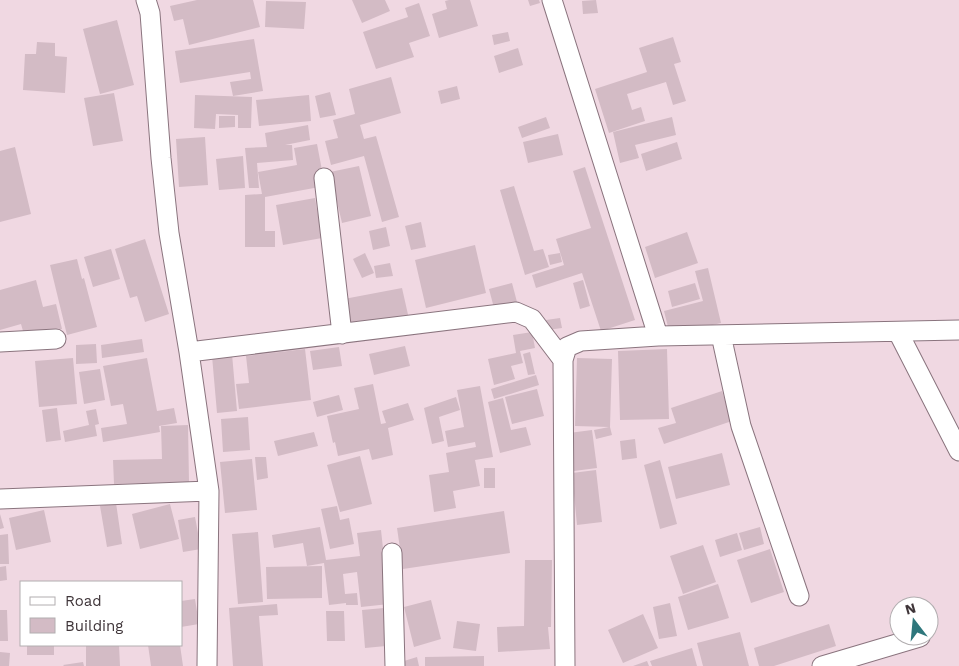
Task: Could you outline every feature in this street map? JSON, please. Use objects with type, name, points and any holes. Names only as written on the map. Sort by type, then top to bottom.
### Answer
[{"type":"street","points":[[146,0],[150,13],[161,158],[170,233],[209,491],[207,666]]},
{"type":"street","points":[[552,0],[658,336]]},
{"type":"street","points":[[324,178],[342,334]]},
{"type":"street","points":[[189,352],[516,312],[532,319],[563,360]]},
{"type":"street","points":[[565,666],[563,360],[568,347],[581,341],[658,336],[959,330]]},
{"type":"street","points":[[898,332],[959,451]]},
{"type":"street","points":[[721,335],[741,426],[799,596]]},
{"type":"street","points":[[0,342],[56,339]]},
{"type":"street","points":[[0,499],[209,491]]},
{"type":"street","points":[[392,554],[395,666]]},
{"type":"street","points":[[822,666],[890,646]]},
{"type":"building","points":[[197,0],[253,0],[260,27],[189,45],[183,19],[174,21],[170,6]]},
{"type":"building","points":[[352,0],[385,0],[390,11],[362,23]]},
{"type":"building","points":[[470,0],[478,26],[439,38],[432,14],[447,9],[445,1]]},
{"type":"building","points":[[528,0],[539,0],[540,3],[530,6]]},
{"type":"building","points":[[596,0],[598,13],[583,14],[582,1]]},
{"type":"building","points":[[266,1],[306,2],[304,29],[265,27]]},
{"type":"building","points":[[419,3],[430,36],[409,43],[414,57],[376,69],[363,32],[408,17],[405,8]]},
{"type":"building","points":[[117,20],[134,85],[100,94],[83,29]]},
{"type":"building","points":[[508,32],[510,41],[494,45],[492,35]]},
{"type":"building","points":[[673,37],[681,62],[674,64],[686,101],[673,105],[666,82],[627,94],[632,110],[641,107],[645,121],[609,133],[595,89],[647,72],[639,48]]},
{"type":"building","points":[[254,39],[263,91],[233,96],[230,82],[251,79],[250,72],[180,83],[175,51]]},
{"type":"building","points":[[37,42],[55,43],[55,56],[67,57],[65,93],[23,90],[25,54],[36,54]]},
{"type":"building","points":[[518,48],[523,65],[499,73],[494,56]]},
{"type":"building","points":[[391,77],[401,113],[360,125],[364,139],[376,136],[399,217],[382,222],[364,156],[331,165],[325,141],[338,138],[333,120],[355,114],[349,89]]},
{"type":"building","points":[[457,86],[460,99],[441,104],[438,91]]},
{"type":"building","points":[[330,92],[336,115],[320,118],[315,96]]},
{"type":"building","points":[[114,93],[123,141],[93,146],[84,98]]},
{"type":"building","points":[[195,95],[252,97],[251,128],[238,128],[238,115],[216,114],[215,129],[194,128]]},
{"type":"building","points":[[309,95],[311,121],[259,126],[256,100]]},
{"type":"building","points":[[219,116],[235,116],[235,127],[219,128]]},
{"type":"building","points":[[546,117],[550,128],[522,138],[518,127]]},
{"type":"building","points":[[672,117],[676,135],[635,145],[639,158],[620,163],[613,132]]},
{"type":"building","points":[[308,125],[310,140],[285,145],[292,145],[293,160],[257,163],[259,188],[249,188],[245,148],[267,147],[265,133]]},
{"type":"building","points":[[558,134],[563,155],[528,163],[523,142]]},
{"type":"building","points":[[205,137],[208,185],[179,187],[176,139]]},
{"type":"building","points":[[677,142],[682,159],[646,171],[641,154]]},
{"type":"building","points":[[317,144],[325,186],[265,197],[265,231],[275,231],[275,247],[245,247],[245,195],[262,194],[258,172],[297,165],[294,148]]},
{"type":"building","points":[[15,147],[31,214],[0,222],[0,151]]},
{"type":"building","points":[[243,156],[245,188],[219,190],[216,159]]},
{"type":"building","points":[[359,166],[371,216],[342,223],[330,172]]},
{"type":"building","points":[[585,167],[635,320],[601,331],[582,273],[536,288],[532,275],[564,265],[556,239],[591,228],[573,171]]},
{"type":"building","points":[[514,186],[534,251],[543,249],[549,267],[525,275],[500,190]]},
{"type":"building","points":[[315,198],[322,238],[283,245],[276,205]]},
{"type":"building","points":[[421,222],[426,247],[411,250],[405,226]]},
{"type":"building","points":[[386,227],[390,246],[373,250],[369,231]]},
{"type":"building","points":[[687,232],[698,263],[655,278],[645,247]]},
{"type":"building","points":[[145,239],[169,314],[145,322],[137,296],[130,298],[115,249]]},
{"type":"building","points":[[475,245],[486,293],[426,308],[415,260]]},
{"type":"building","points":[[111,249],[120,279],[93,287],[84,257]]},
{"type":"building","points":[[365,253],[374,273],[362,278],[353,259]]},
{"type":"building","points":[[560,253],[562,262],[550,265],[548,255]]},
{"type":"building","points":[[77,259],[97,327],[67,335],[50,265]]},
{"type":"building","points":[[390,263],[393,276],[376,278],[374,266]]},
{"type":"building","points":[[708,268],[721,323],[670,335],[664,311],[703,301],[695,271]]},
{"type":"building","points":[[36,280],[43,307],[56,304],[62,329],[25,338],[21,324],[0,330],[0,290]]},
{"type":"building","points":[[583,280],[590,306],[580,309],[573,283]]},
{"type":"building","points":[[512,283],[517,302],[494,308],[489,289]]},
{"type":"building","points":[[695,283],[700,299],[672,307],[668,291]]},
{"type":"building","points":[[402,288],[409,319],[349,331],[344,299]]},
{"type":"building","points":[[560,318],[562,328],[547,330],[546,320]]},
{"type":"building","points":[[532,332],[535,348],[520,351],[523,363],[511,366],[515,379],[494,385],[488,359],[516,353],[513,335]]},
{"type":"building","points":[[142,339],[144,352],[102,358],[101,345]]},
{"type":"building","points":[[96,344],[97,363],[76,364],[76,345]]},
{"type":"building","points":[[405,346],[410,366],[374,375],[369,354]]},
{"type":"building","points":[[339,347],[342,366],[313,370],[310,351]]},
{"type":"building","points":[[305,349],[311,400],[239,409],[236,384],[249,383],[246,356]]},
{"type":"building","points":[[667,349],[669,419],[620,420],[618,351]]},
{"type":"building","points":[[530,352],[535,374],[528,375],[523,354]]},
{"type":"building","points":[[232,354],[237,411],[217,413],[212,356]]},
{"type":"building","points":[[73,358],[77,404],[39,407],[35,361]]},
{"type":"building","points":[[147,358],[157,411],[174,408],[177,423],[159,426],[160,432],[103,442],[101,428],[127,424],[123,404],[111,406],[103,366]]},
{"type":"building","points":[[577,358],[612,359],[610,427],[612,435],[596,439],[594,430],[609,427],[575,426]]},
{"type":"building","points":[[100,369],[105,400],[84,404],[79,372]]},
{"type":"building","points":[[536,375],[539,385],[494,399],[491,389]]},
{"type":"building","points":[[373,384],[381,424],[386,423],[382,411],[408,403],[414,420],[388,428],[393,455],[372,460],[369,449],[338,456],[327,416],[359,409],[354,388]]},
{"type":"building","points":[[480,386],[493,457],[475,460],[480,486],[453,491],[456,508],[434,512],[429,475],[449,472],[446,453],[476,447],[475,442],[448,447],[445,431],[464,427],[457,390]]},
{"type":"building","points":[[537,389],[544,416],[512,424],[505,397]]},
{"type":"building","points":[[722,391],[732,421],[664,444],[658,428],[676,423],[671,408]]},
{"type":"building","points":[[339,395],[343,410],[317,417],[313,402]]},
{"type":"building","points":[[456,397],[460,410],[439,417],[444,441],[432,444],[424,408]]},
{"type":"building","points":[[503,398],[511,430],[526,427],[531,445],[500,453],[488,402]]},
{"type":"building","points":[[57,408],[61,440],[46,442],[42,410]]},
{"type":"building","points":[[96,409],[99,424],[95,425],[97,436],[65,442],[63,431],[89,425],[86,411]]},
{"type":"building","points":[[248,417],[250,450],[223,452],[221,419]]},
{"type":"building","points":[[188,425],[189,482],[114,484],[113,460],[162,459],[161,426]]},
{"type":"building","points":[[592,430],[597,468],[574,471],[569,433]]},
{"type":"building","points":[[314,432],[318,446],[278,456],[274,441]]},
{"type":"building","points":[[635,439],[637,458],[622,460],[620,441]]},
{"type":"building","points":[[722,453],[730,485],[676,499],[668,467]]},
{"type":"building","points":[[360,456],[372,504],[340,512],[327,465]]},
{"type":"building","points":[[255,457],[266,457],[268,478],[257,480]]},
{"type":"building","points":[[252,459],[257,510],[225,513],[220,462]]},
{"type":"building","points":[[660,460],[677,524],[660,529],[644,465]]},
{"type":"building","points":[[484,468],[495,468],[495,488],[484,488]]},
{"type":"building","points":[[596,470],[602,522],[577,525],[572,473]]},
{"type":"building","points":[[116,503],[122,544],[107,547],[100,506]]},
{"type":"building","points":[[170,504],[179,539],[140,549],[132,514]]},
{"type":"building","points":[[337,506],[340,520],[349,518],[354,544],[330,549],[321,509]]},
{"type":"building","points":[[44,510],[51,542],[16,550],[9,518]]},
{"type":"building","points":[[504,511],[510,553],[403,569],[397,528]]},
{"type":"building","points":[[0,514],[4,528],[0,529]]},
{"type":"building","points":[[195,517],[201,549],[183,552],[178,520]]},
{"type":"building","points":[[320,527],[326,560],[360,556],[357,533],[381,530],[389,604],[361,607],[357,572],[343,574],[345,594],[357,593],[358,605],[346,605],[346,603],[329,605],[324,563],[307,566],[303,543],[274,548],[272,535]]},
{"type":"building","points":[[760,527],[764,544],[744,550],[739,533]]},
{"type":"building","points":[[258,532],[263,602],[238,604],[232,534]]},
{"type":"building","points":[[737,533],[742,550],[720,557],[715,540]]},
{"type":"building","points":[[8,534],[9,564],[0,564],[0,535]]},
{"type":"building","points":[[703,545],[716,582],[683,594],[670,556]]},
{"type":"building","points":[[770,549],[784,592],[751,603],[737,560]]},
{"type":"building","points":[[525,560],[552,560],[551,627],[548,627],[550,649],[498,652],[497,627],[524,626]]},
{"type":"building","points":[[6,566],[7,580],[0,581],[0,567]]},
{"type":"building","points":[[322,566],[322,598],[267,599],[266,567]]},
{"type":"building","points":[[718,584],[729,618],[688,630],[678,597]]},
{"type":"building","points":[[195,599],[199,624],[182,627],[182,601]]},
{"type":"building","points":[[431,600],[441,639],[414,647],[404,607]]},
{"type":"building","points":[[670,603],[677,636],[659,639],[653,607]]},
{"type":"building","points":[[277,604],[278,615],[259,616],[263,666],[233,666],[229,608]]},
{"type":"building","points":[[384,608],[386,646],[365,648],[362,610]]},
{"type":"building","points":[[0,610],[7,610],[8,641],[0,641]]},
{"type":"building","points":[[326,611],[344,611],[345,641],[327,641]]},
{"type":"building","points":[[643,614],[658,648],[623,663],[608,630]]},
{"type":"building","points":[[457,621],[480,624],[476,651],[453,648]]},
{"type":"building","points":[[829,624],[836,646],[774,666],[759,666],[754,648]]},
{"type":"building","points":[[740,632],[749,666],[703,666],[697,643]]},
{"type":"building","points":[[27,646],[54,646],[54,655],[27,655]]},
{"type":"building","points":[[86,646],[119,646],[120,666],[86,666]]},
{"type":"building","points":[[148,646],[180,646],[183,666],[151,666]]},
{"type":"building","points":[[692,648],[697,666],[652,666],[650,661]]},
{"type":"building","points":[[0,652],[10,653],[9,666],[0,666]]},
{"type":"building","points":[[484,656],[484,666],[425,666],[425,657]]},
{"type":"building","points":[[417,657],[419,666],[405,666],[404,661]]},
{"type":"building","points":[[647,661],[649,666],[633,666]]},
{"type":"building","points":[[83,662],[84,666],[63,665]]}]
